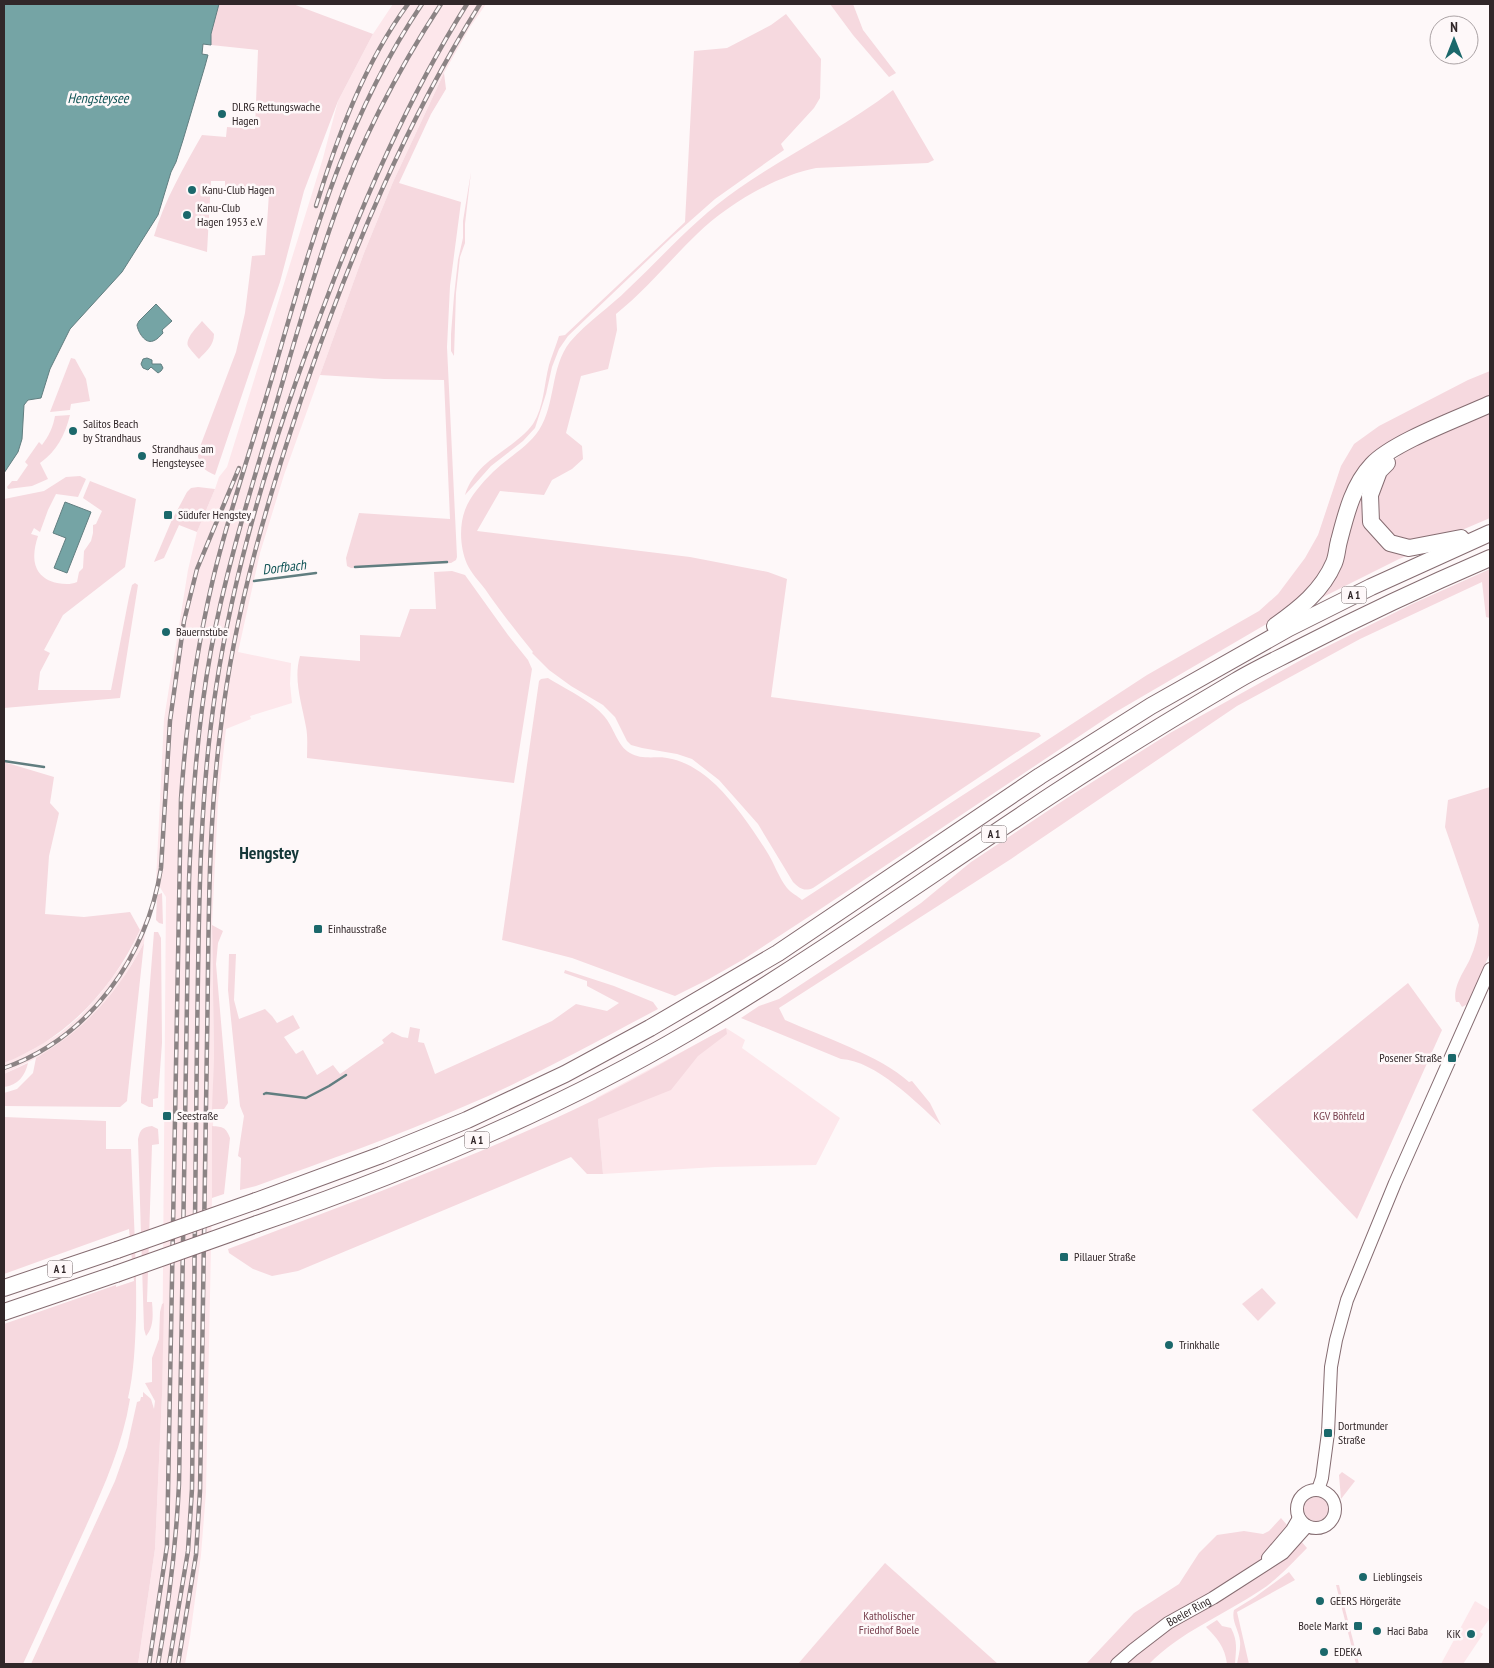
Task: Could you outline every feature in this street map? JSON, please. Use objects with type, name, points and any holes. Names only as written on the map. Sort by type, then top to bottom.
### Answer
[{"type":"highway","points":[[1221,666],[1290,615],[1312,597],[1318,589],[1334,562],[1347,511],[1355,491],[1372,464],[1395,447],[1490,404]]},
{"type":"highway","points":[[1490,410],[1430,436],[1396,455],[1379,471],[1370,495],[1371,522],[1390,543],[1409,548],[1490,532]]},
{"type":"highway","name":"A 1","points":[[4,1288],[256,1201],[381,1155],[467,1120],[565,1074],[650,1028],[778,953],[1089,744],[1221,666],[1289,628],[1371,587],[1490,532]]},
{"type":"highway","name":"A 1","points":[[4,1312],[327,1200],[473,1142],[572,1095],[686,1033],[752,994],[911,891],[1049,796],[1239,679],[1339,627],[1490,558]]},
{"type":"main road","points":[[1323,1492],[1322,1478],[1328,1433],[1331,1367],[1347,1300],[1395,1183],[1490,969]]},
{"type":"main road","points":[[1307,1492],[1323,1492],[1334,1502],[1336,1508],[1334,1517],[1330,1522],[1320,1528],[1303,1522],[1297,1509],[1300,1499],[1307,1492]]},
{"type":"main road","name":"Boeler Ring","points":[[1117,1664],[1168,1623],[1213,1598],[1263,1564],[1292,1530],[1303,1522]]},
{"type":"shaded area","points":[[393,4],[486,4],[470,27],[444,73],[393,182],[364,253],[284,475],[260,553],[238,652],[291,663],[290,684],[292,703],[250,716],[251,719],[226,729],[218,802],[212,925],[214,1058],[212,1198],[206,1492],[201,1555],[185,1664],[138,1664],[155,1549],[162,1395],[166,897],[156,881],[164,719],[188,570],[197,532],[219,477],[227,467],[323,158],[338,101],[373,34]]},
{"type":"shaded area","points":[[146,918],[144,943],[121,982],[104,1004],[82,1027],[61,1043],[4,1074],[4,1063],[30,1051],[60,1033],[80,1016],[99,995],[127,958]]},
{"type":"shaded area","points":[[726,1028],[745,1040],[742,1048],[840,1118],[816,1165],[715,1167],[603,1174],[596,1098]]},
{"type":"shaded area","points":[[1475,1601],[1490,1610],[1490,1618],[1480,1632],[1483,1634],[1463,1664],[1441,1664]]},
{"type":"green space","points":[[219,4],[293,4],[373,34],[338,101],[304,191],[280,282],[215,475],[202,467],[198,452],[236,352],[245,313],[252,256],[265,255],[269,193],[225,192],[225,181],[211,181],[207,252],[154,236],[169,197],[202,135],[226,137],[227,127],[255,129],[258,50],[211,45],[211,34]]},
{"type":"green space","points":[[830,4],[853,4],[863,30],[896,73],[889,77],[853,35]]},
{"type":"green space","points":[[786,14],[821,59],[820,98],[814,108],[781,144],[784,150],[715,199],[672,237],[568,336],[559,349],[552,367],[535,428],[523,441],[491,466],[465,495],[470,483],[478,472],[516,441],[533,424],[537,417],[549,365],[559,336],[565,335],[685,222],[694,51],[727,48],[771,25]]},
{"type":"green space","points":[[444,73],[446,89],[431,114],[399,183],[461,202],[450,286],[447,347],[457,557],[451,563],[351,568],[347,566],[346,558],[359,513],[450,519],[444,380],[320,375],[364,253],[393,182]]},
{"type":"green space","points":[[893,90],[934,160],[928,163],[816,168],[800,172],[752,193],[709,223],[638,295],[616,314],[617,330],[608,369],[581,376],[566,433],[582,446],[583,459],[572,469],[552,480],[544,495],[500,491],[477,531],[690,557],[768,572],[787,579],[771,697],[1039,733],[1041,736],[813,888],[804,889],[793,882],[758,824],[719,780],[692,759],[677,754],[631,745],[615,717],[603,705],[549,670],[532,653],[473,574],[465,558],[461,530],[463,516],[473,495],[489,476],[529,442],[539,430],[548,409],[559,363],[570,342],[723,200],[757,176],[856,116]]},
{"type":"green space","points":[[471,172],[465,224],[465,243],[460,257],[456,293],[454,356],[451,351],[451,334],[454,296]]},
{"type":"green space","points":[[202,321],[214,334],[214,338],[207,351],[199,359],[188,346],[188,339]]},
{"type":"green space","points":[[71,358],[75,359],[86,379],[90,401],[71,404],[70,410],[50,412]]},
{"type":"green space","points":[[1490,371],[1490,402],[1377,456],[1320,580],[1275,619],[1114,713],[744,959],[675,996],[572,958],[502,940],[539,681],[541,679],[548,678],[593,706],[604,716],[622,746],[630,753],[643,757],[667,758],[681,762],[711,780],[750,826],[787,888],[802,900],[1147,675],[1259,611],[1278,594],[1305,558],[1318,535],[1341,466],[1354,444],[1379,426],[1468,380]]},
{"type":"green space","points":[[1490,413],[1490,518],[1441,539],[1409,544],[1381,528],[1373,498],[1392,462],[1403,453],[1423,442]]},
{"type":"green space","points":[[70,415],[60,442],[40,463],[48,479],[32,486],[8,489],[7,487],[12,481],[17,481],[28,465],[25,462],[39,442],[42,445],[47,438],[55,416]]},
{"type":"green space","points":[[80,476],[86,479],[78,497],[56,494],[40,532],[34,528],[31,534],[38,536],[34,559],[38,571],[42,576],[57,583],[69,584],[77,582],[79,572],[83,568],[84,551],[91,541],[93,525],[96,524],[102,511],[83,498],[90,481],[136,499],[125,567],[63,615],[44,650],[50,653],[40,672],[38,690],[111,690],[129,597],[132,585],[135,583],[138,585],[120,698],[4,708],[4,499],[44,491],[66,477]]},
{"type":"green space","points":[[1364,482],[1365,515],[1412,554],[1317,600]]},
{"type":"green space","points":[[191,488],[215,489],[197,532],[179,525],[164,558],[154,562],[171,522],[187,492]]},
{"type":"green space","points":[[1490,569],[1490,618],[1486,617],[1482,582],[1360,639],[1237,706],[1011,859],[779,1008],[785,1020],[867,1055],[909,1082],[912,1081],[930,1103],[941,1125],[895,1084],[868,1067],[854,1061],[841,1059],[741,1018],[759,1006],[779,999],[855,949],[921,903],[971,862],[1170,733],[1310,655],[1412,604]]},
{"type":"green space","points":[[452,571],[465,575],[528,660],[532,669],[514,783],[307,758],[307,731],[297,674],[300,656],[360,661],[360,635],[400,637],[410,609],[436,609],[434,572]]},
{"type":"green space","points":[[4,762],[54,777],[50,803],[59,813],[49,856],[45,914],[84,917],[130,912],[140,930],[116,973],[85,1010],[47,1041],[4,1063]]},
{"type":"green space","points":[[1490,787],[1490,953],[1468,1004],[1462,1007],[1459,1002],[1456,1002],[1456,991],[1459,980],[1473,951],[1479,925],[1445,827],[1448,800]]},
{"type":"green space","points":[[162,893],[163,924],[156,920],[157,895]]},
{"type":"green space","points":[[212,925],[223,931],[218,943],[216,964],[228,1103],[224,1109],[212,1109],[214,1058]]},
{"type":"green space","points":[[154,932],[158,932],[161,938],[162,1043],[158,1098],[153,1099],[153,1107],[149,1107],[141,1103],[141,1098]]},
{"type":"green space","points":[[144,943],[127,1101],[120,1107],[4,1106],[4,1093],[17,1089],[33,1073],[36,1058],[70,1035],[99,1009],[122,979]]},
{"type":"green space","points":[[229,954],[236,954],[234,1000],[239,1019],[265,1009],[277,1023],[293,1015],[300,1028],[284,1037],[296,1054],[303,1050],[317,1075],[333,1065],[340,1074],[384,1043],[382,1040],[392,1032],[408,1038],[410,1027],[420,1029],[418,1042],[424,1043],[435,1074],[552,1021],[576,1004],[607,1011],[619,1003],[587,986],[587,981],[564,973],[565,970],[614,986],[653,1002],[658,1009],[538,1072],[465,1106],[361,1148],[240,1190],[241,1158],[238,1156],[244,1116],[240,1106],[228,990]]},
{"type":"green space","name":"KGV Böhfeld","points":[[1408,983],[1442,1030],[1357,1219],[1252,1110]]},
{"type":"green space","points":[[726,1028],[727,1034],[698,1056],[671,1090],[598,1119],[603,1174],[587,1174],[571,1157],[298,1271],[272,1276],[253,1269],[229,1253],[228,1249],[460,1160],[551,1120],[612,1091]]},
{"type":"green space","points":[[28,1063],[25,1072],[17,1082],[4,1087],[4,1074]]},
{"type":"green space","points":[[4,1117],[106,1121],[106,1149],[131,1149],[135,1255],[136,1318],[134,1359],[128,1398],[130,1399],[122,1435],[97,1502],[23,1664],[4,1664],[4,1324],[116,1285],[116,1287],[134,1281],[129,1229],[4,1274]]},
{"type":"green space","points":[[152,1126],[158,1129],[159,1144],[152,1145],[147,1302],[152,1302],[153,1316],[152,1324],[146,1336],[144,1329],[138,1139],[142,1130]]},
{"type":"green space","points":[[212,1126],[224,1128],[230,1138],[224,1194],[212,1198]]},
{"type":"green space","points":[[1262,1288],[1276,1303],[1258,1321],[1242,1304]]},
{"type":"green space","points":[[164,1303],[155,1549],[138,1664],[31,1664],[115,1481],[127,1447],[137,1402],[143,1397],[143,1392],[151,1399],[154,1409],[155,1401],[145,1383],[152,1382],[152,1358],[159,1339],[160,1312]]},
{"type":"green space","points":[[1342,1472],[1355,1481],[1341,1499],[1339,1475]]},
{"type":"green space","points":[[1316,1497],[1325,1500],[1328,1509],[1325,1518],[1316,1521],[1307,1518],[1304,1509],[1307,1500]]},
{"type":"green space","points":[[1281,1518],[1307,1548],[1267,1586],[1174,1642],[1149,1664],[1086,1664],[1134,1613],[1179,1584],[1199,1553],[1217,1535],[1244,1531],[1263,1534],[1269,1531]]},
{"type":"green space","name":"Katholischer Friedhof Boele","points":[[885,1563],[998,1664],[798,1664]]},
{"type":"green space","points":[[1289,1572],[1295,1580],[1237,1612],[1249,1664],[1237,1664],[1240,1644],[1233,1614],[1234,1610]]},
{"type":"green space","points":[[1336,1585],[1339,1585],[1359,1664],[1356,1664]]},
{"type":"green space","points":[[1217,1620],[1222,1626],[1231,1628],[1235,1637],[1235,1664],[1227,1664],[1220,1643],[1206,1627]]},
{"type":"water","name":"Hengsteysee","points":[[4,4],[219,4],[211,34],[211,45],[203,44],[202,54],[208,55],[158,215],[122,272],[70,329],[50,369],[41,398],[28,400],[24,405],[22,439],[18,452],[4,473]]},
{"type":"water","points":[[156,304],[172,321],[162,330],[163,333],[159,337],[147,341],[142,337],[137,325]]},
{"type":"water","points":[[143,359],[152,360],[152,364],[161,364],[163,368],[161,371],[158,373],[151,367],[148,370],[143,368],[141,364]]},
{"type":"water","points":[[65,502],[91,512],[67,573],[54,568],[66,538],[53,533]]},
{"type":"waterway","points":[[355,567],[447,562]]},
{"type":"waterway","name":"Dorfbach","points":[[254,581],[316,573]]},
{"type":"waterway","points":[[4,761],[44,767]]},
{"type":"waterway","points":[[264,1094],[306,1098],[346,1075]]},
{"type":"railway","points":[[316,206],[333,153],[365,76],[392,27],[408,4]]},
{"type":"railway","points":[[149,1664],[167,1546],[181,799],[189,715],[197,660],[207,606],[226,529],[315,234],[350,139],[371,93],[394,48],[422,4]]},
{"type":"railway","points":[[158,1664],[172,1574],[179,1484],[189,881],[196,765],[211,650],[225,584],[242,520],[306,303],[335,214],[356,159],[395,80],[441,4]]},
{"type":"railway","points":[[169,1664],[188,1551],[192,1489],[200,865],[210,732],[224,639],[260,493],[307,350],[355,226],[388,150],[425,76],[467,4]]},
{"type":"railway","points":[[178,1664],[196,1555],[200,1491],[209,924],[213,805],[221,726],[235,638],[244,595],[267,509],[324,333],[362,236],[405,141],[428,94],[480,4]]},
{"type":"railway","points":[[4,1068],[35,1054],[63,1036],[88,1015],[110,990],[128,962],[143,932],[154,901],[161,868],[170,721],[184,621],[197,569],[239,468]]},
{"type":"place","name":"DLRG Rettungswache Hagen","points":[[222,114]]},
{"type":"place","name":"Kanu-Club Hagen","points":[[192,190]]},
{"type":"place","name":"Kanu-Club Hagen 1953 e.V","points":[[187,215]]},
{"type":"place","name":"Salitos Beach by Strandhaus","points":[[73,431]]},
{"type":"place","name":"Strandhaus am Hengsteysee","points":[[142,456]]},
{"type":"place","name":"Südufer Hengstey","points":[[168,515]]},
{"type":"place","name":"Bauernstube","points":[[166,632]]},
{"type":"place","name":"Einhausstraße","points":[[318,929]]},
{"type":"place","name":"Posener Straße","points":[[1452,1058]]},
{"type":"place","name":"Seestraße","points":[[167,1116]]},
{"type":"place","name":"Pillauer Straße","points":[[1064,1257]]},
{"type":"place","name":"Trinkhalle","points":[[1169,1345]]},
{"type":"place","name":"Dortmunder Straße","points":[[1328,1433]]},
{"type":"place","name":"Lieblingseis","points":[[1363,1577]]},
{"type":"place","name":"GEERS Hörgeräte","points":[[1320,1601]]},
{"type":"place","name":"Boele Markt","points":[[1358,1626]]},
{"type":"place","name":"Haci Baba","points":[[1377,1631]]},
{"type":"place","name":"KiK","points":[[1471,1634]]},
{"type":"place","name":"EDEKA","points":[[1324,1652]]},
{"type":"district","name":"Hengstey","points":[[269,853]]}]
